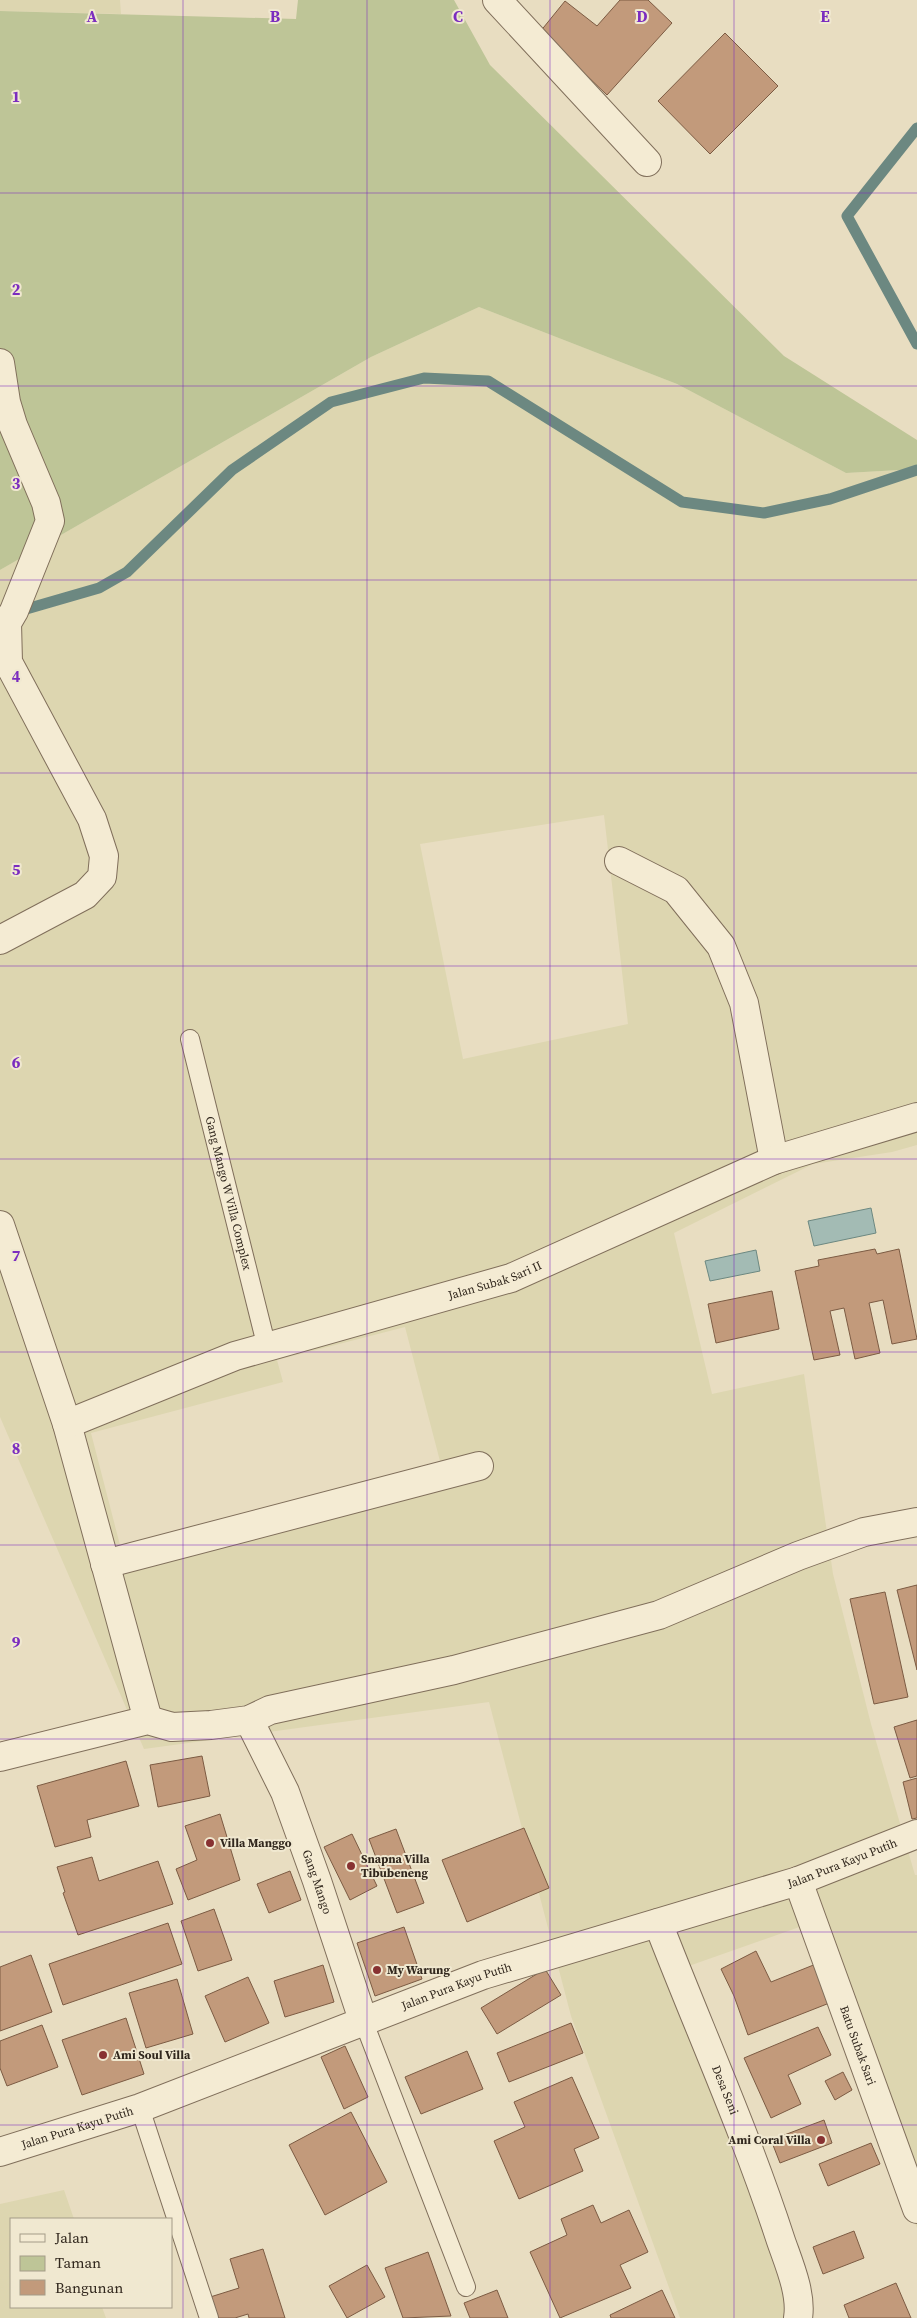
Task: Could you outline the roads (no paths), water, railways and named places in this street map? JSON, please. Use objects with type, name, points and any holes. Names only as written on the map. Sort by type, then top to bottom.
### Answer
[{"type":"street","points":[[498,0],[648,162]]},
{"type":"street","points":[[0,363],[6,402],[13,425],[46,503],[50,520],[14,611],[7,623],[8,662],[92,819],[104,856],[102,876],[85,895],[0,940]]},
{"type":"street","points":[[619,861],[676,890],[721,946],[744,1003],[774,1160]]},
{"type":"street","name":"Jalan Subak Sari II","points":[[67,1424],[235,1356],[511,1278],[774,1160],[917,1116]]},
{"type":"street","points":[[0,1225],[67,1424],[148,1720]]},
{"type":"street","points":[[105,1564],[479,1466]]},
{"type":"street","points":[[0,1757],[148,1720],[172,1727],[249,1720],[270,1710],[454,1670],[659,1615],[798,1556],[864,1532],[917,1522]]},
{"type":"street","name":"Gang Mango","points":[[249,1720],[284,1792],[317,1881],[363,2020]]},
{"type":"street","name":"Jalan Pura Kayu Putih","points":[[0,2152],[140,2108],[483,1974],[658,1924],[798,1881],[917,1834]]},
{"type":"street","name":"Batu Subak Sari","points":[[798,1881],[917,2209]]},
{"type":"street","name":"Desa Seni","points":[[658,1924],[771,2209],[792,2273],[800,2310],[798,2318]]},
{"type":"lane","name":"Gang Mango W Villa Complex","points":[[190,1039],[266,1348]]},
{"type":"lane","points":[[363,2020],[466,2287]]},
{"type":"lane","points":[[140,2108],[209,2318]]},
{"type":"water","points":[[871,1208],[876,1233],[814,1246],[808,1221]]},
{"type":"water","points":[[756,1250],[760,1271],[710,1281],[705,1261]]},
{"type":"waterway","points":[[917,128],[847,216],[917,344]]},
{"type":"waterway","points":[[16,612],[99,588],[127,572],[232,470],[331,402],[424,378],[488,381],[682,502],[764,513],[830,499],[917,470]]},
{"type":"place","name":"Villa Manggo","points":[[210,1843]]},
{"type":"place","name":"Snapna Villa Tibubeneng","points":[[351,1866]]},
{"type":"place","name":"My Warung","points":[[377,1970]]},
{"type":"place","name":"Ami Soul Villa","points":[[103,2055]]},
{"type":"place","name":"Ami Coral Villa","points":[[821,2140]]}]
